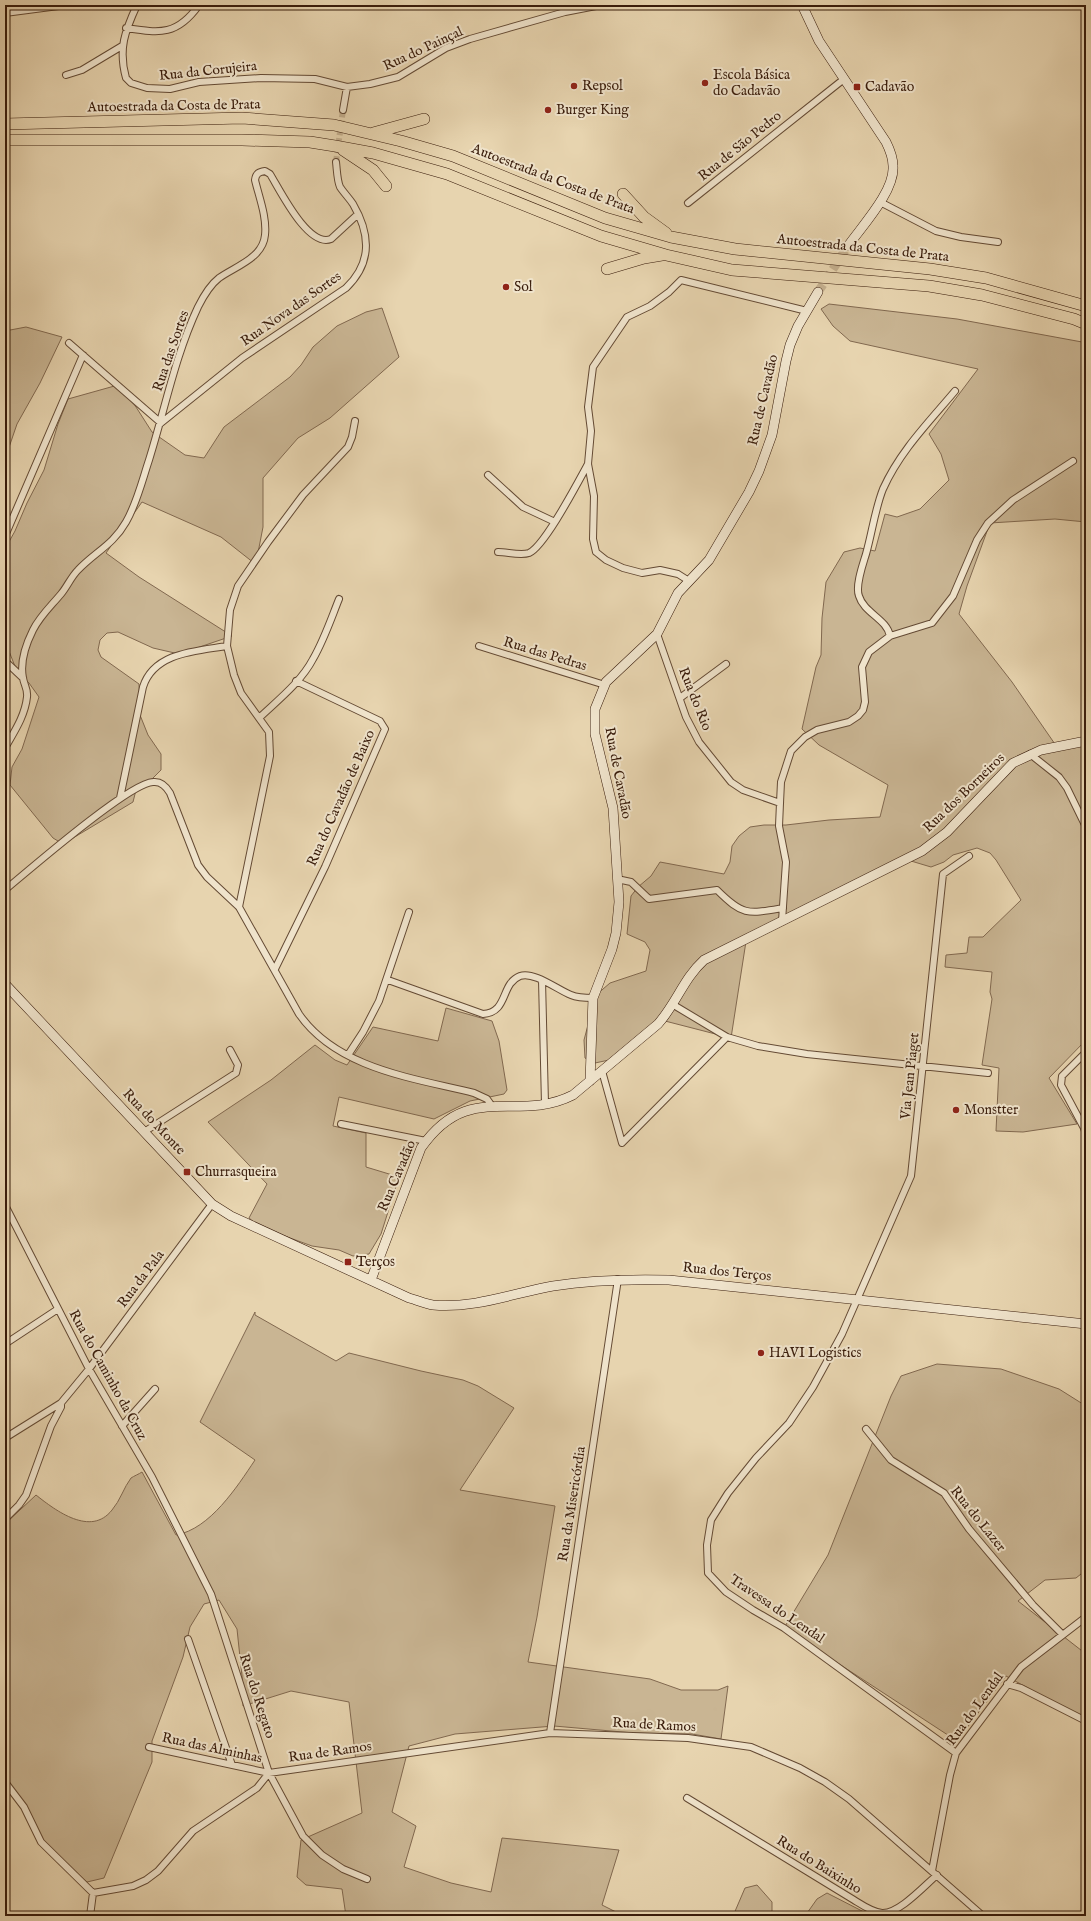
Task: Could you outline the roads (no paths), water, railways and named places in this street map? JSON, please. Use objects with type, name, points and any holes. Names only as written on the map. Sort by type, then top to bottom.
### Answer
[{"type":"highway","name":"Autoestrada da Costa de Prata","points":[[5,124],[242,118],[334,125],[371,133],[453,156],[605,218],[671,237],[735,249],[930,269],[986,278],[1086,306]]},
{"type":"highway","points":[[371,133],[424,119]]},
{"type":"highway","points":[[5,140],[242,140],[310,142],[336,146],[373,153],[447,174],[601,236],[666,255],[732,270],[929,286],[982,295],[1074,319],[1086,324]]},
{"type":"highway","points":[[336,146],[373,170],[386,186]]},
{"type":"highway","points":[[623,194],[644,217],[671,237]]},
{"type":"highway","points":[[607,269],[644,258],[666,255]]},
{"type":"street","points":[[5,14],[66,5]]},
{"type":"street","name":"Rua da Corujeira","points":[[137,5],[126,28],[122,46],[126,78],[131,83],[147,88],[170,89],[199,82],[261,78],[315,79],[347,87]]},
{"type":"street","points":[[126,28],[167,31],[183,23],[199,5]]},
{"type":"street","name":"Rua do Painçal","points":[[347,87],[370,84],[398,77],[419,66],[446,48],[470,39],[565,12],[601,5]]},
{"type":"street","points":[[802,5],[819,41],[886,142],[892,155],[894,168],[890,186],[848,246]]},
{"type":"street","points":[[66,75],[82,70],[122,46]]},
{"type":"street","name":"Rua de São Pedro","points":[[688,202],[844,79]]},
{"type":"street","points":[[343,110],[347,87]]},
{"type":"street","name":"Rua Nova das Sortes","points":[[161,423],[242,358],[346,288],[356,278],[366,257],[363,228],[353,205],[340,186],[336,162]]},
{"type":"street","name":"Rua das Sortes","points":[[161,423],[178,359],[199,306],[208,291],[218,279],[252,257],[261,247],[264,240],[265,226],[255,180],[256,175],[265,171],[270,174],[302,226],[310,234],[321,240],[326,241],[331,239],[357,215]]},
{"type":"street","points":[[880,202],[936,231],[961,237],[998,242]]},
{"type":"street","points":[[689,581],[672,572],[660,570],[642,573],[623,568],[606,560],[596,552],[593,539],[594,496],[588,464],[591,431],[588,407],[593,367],[627,318],[650,306],[681,280],[807,311]]},
{"type":"street","name":"Rua de Cavadão","points":[[590,1081],[593,998],[612,949],[618,916],[613,808],[595,734],[595,709],[605,684],[657,634],[678,593],[702,568],[716,550],[759,471],[774,427],[786,361],[796,333],[818,292]]},
{"type":"street","points":[[5,748],[24,711],[27,695],[23,678],[22,663],[39,618],[61,594],[78,570],[115,539],[126,522],[136,504],[161,423],[70,343]]},
{"type":"street","points":[[5,536],[83,355]]},
{"type":"street","points":[[890,636],[889,629],[862,603],[858,594],[860,577],[877,512],[883,490],[907,447],[955,391]]},
{"type":"street","points":[[239,907],[270,756],[269,732],[241,694],[227,646],[230,610],[238,586],[268,542],[303,495],[344,452],[352,437],[355,421]]},
{"type":"street","points":[[782,921],[786,862],[779,826],[781,782],[791,751],[805,737],[817,730],[849,722],[864,710],[865,702],[862,666],[869,652],[890,636],[932,623],[953,596],[977,540],[988,523],[1013,500],[1073,461]]},
{"type":"street","points":[[498,552],[529,552],[552,528],[588,464]]},
{"type":"street","points":[[488,475],[524,507],[555,522]]},
{"type":"street","points":[[259,718],[296,681],[313,660],[339,599]]},
{"type":"street","name":"Rua do Rio","points":[[657,634],[680,698],[699,742],[731,782],[743,790],[780,803]]},
{"type":"street","points":[[120,798],[146,679],[160,663],[170,658],[227,646]]},
{"type":"street","name":"Rua das Pedras","points":[[479,646],[605,684]]},
{"type":"street","points":[[5,661],[23,678]]},
{"type":"street","points":[[680,698],[726,664]]},
{"type":"street","name":"Rua do Cavadão de Baixo","points":[[274,969],[325,867],[385,729],[380,721],[296,681]]},
{"type":"street","name":"Rua dos Borneiros","points":[[672,1004],[689,975],[704,960],[922,851],[952,828],[1013,763],[1030,754],[1053,747],[1086,741]]},
{"type":"street","points":[[1030,754],[1059,777],[1067,788],[1086,827]]},
{"type":"street","points":[[5,890],[120,798],[145,784],[160,783],[166,786],[170,793],[198,866],[207,877],[239,907],[309,1028],[321,1039],[348,1055],[385,1070],[474,1092],[486,1099],[492,1106]]},
{"type":"street","name":"Via Jean Piaget","points":[[858,1300],[911,1176],[924,1066],[943,874],[969,856]]},
{"type":"street","points":[[617,879],[631,882],[649,898],[717,890],[727,900],[744,912],[759,912],[783,908]]},
{"type":"street","points":[[348,1055],[374,1012],[388,980],[408,912]]},
{"type":"street","points":[[388,980],[483,1014],[494,1012],[498,1009],[510,985],[520,976],[529,976],[542,980],[573,996],[593,998]]},
{"type":"street","points":[[542,980],[545,1104]]},
{"type":"street","name":"Rua do Monte","points":[[5,984],[212,1204],[232,1216],[371,1280]]},
{"type":"street","points":[[672,1004],[726,1038],[783,1051],[988,1073]]},
{"type":"street","name":"Rua Cavadão","points":[[371,1280],[410,1174],[426,1142],[442,1125],[454,1116],[472,1109],[492,1106],[545,1104],[563,1100],[581,1089],[655,1027],[665,1016],[672,1004]]},
{"type":"street","points":[[602,1071],[622,1144],[726,1038]]},
{"type":"street","points":[[144,1132],[234,1075],[238,1068],[230,1050]]},
{"type":"street","points":[[1086,1052],[1062,1076],[1061,1085],[1085,1128],[1086,1136]]},
{"type":"street","points":[[341,1124],[426,1142]]},
{"type":"street","name":"Rua da Pala","points":[[61,1403],[89,1369],[212,1204]]},
{"type":"street","name":"Rua do Caminho da Cruz","points":[[5,1205],[89,1369],[152,1477],[191,1555]]},
{"type":"street","name":"Rua dos Terços","points":[[371,1280],[409,1298],[431,1305],[450,1306],[472,1303],[554,1286],[618,1279],[669,1280],[1086,1324]]},
{"type":"street","name":"Rua da Misericórdia","points":[[550,1733],[618,1279]]},
{"type":"street","name":"Travessa do Lendal","points":[[858,1300],[842,1334],[813,1387],[790,1423],[756,1458],[728,1493],[711,1520],[706,1545],[708,1573],[726,1592],[784,1628],[897,1708],[956,1753]]},
{"type":"street","points":[[5,1344],[58,1309]]},
{"type":"street","points":[[122,1426],[155,1389]]},
{"type":"street","points":[[5,1438],[61,1403]]},
{"type":"street","points":[[5,1519],[19,1505],[26,1495],[51,1426],[61,1407],[61,1403]]},
{"type":"street","name":"Rua do Lazer","points":[[866,1429],[891,1460],[944,1493],[969,1529],[1033,1605],[1063,1635]]},
{"type":"street","name":"Rua do Regato","points":[[191,1555],[211,1594],[269,1773],[303,1836],[322,1855],[343,1869],[367,1879]]},
{"type":"street","name":"Rua do Lendal","points":[[934,1873],[950,1775],[956,1753],[1021,1667],[1086,1617]]},
{"type":"street","points":[[188,1639],[232,1765]]},
{"type":"street","points":[[1007,1684],[1021,1688],[1086,1722]]},
{"type":"street","name":"Rua de Ramos","points":[[269,1773],[550,1733],[688,1738],[751,1747],[794,1765],[825,1782],[869,1815],[983,1916]]},
{"type":"street","name":"Rua das Alminhas","points":[[149,1746],[269,1773]]},
{"type":"street","points":[[93,1893],[133,1886],[146,1880],[158,1871],[193,1831],[257,1788],[269,1773]]},
{"type":"street","points":[[5,1782],[24,1807],[41,1842],[93,1893]]},
{"type":"street","name":"Rua do Baixinho","points":[[687,1798],[854,1900],[881,1913],[892,1911],[902,1905],[934,1873]]},
{"type":"street","points":[[90,1916],[93,1893]]},
{"type":"tunnel","points":[[336,162],[343,110]]},
{"type":"tunnel","points":[[818,292],[848,246]]},
{"type":"place","name":"Escola Básica do Cadavão","points":[[705,83]]},
{"type":"place","name":"Repsol","points":[[574,86]]},
{"type":"place","name":"Cadavão","points":[[857,87]]},
{"type":"place","name":"Burger King","points":[[548,110]]},
{"type":"place","name":"Sol","points":[[506,287]]},
{"type":"place","name":"Monstter","points":[[956,1110]]},
{"type":"place","name":"Churrasqueira","points":[[187,1172]]},
{"type":"place","name":"Terços","points":[[348,1262]]},
{"type":"place","name":"HAVI Logistics","points":[[761,1353]]}]
